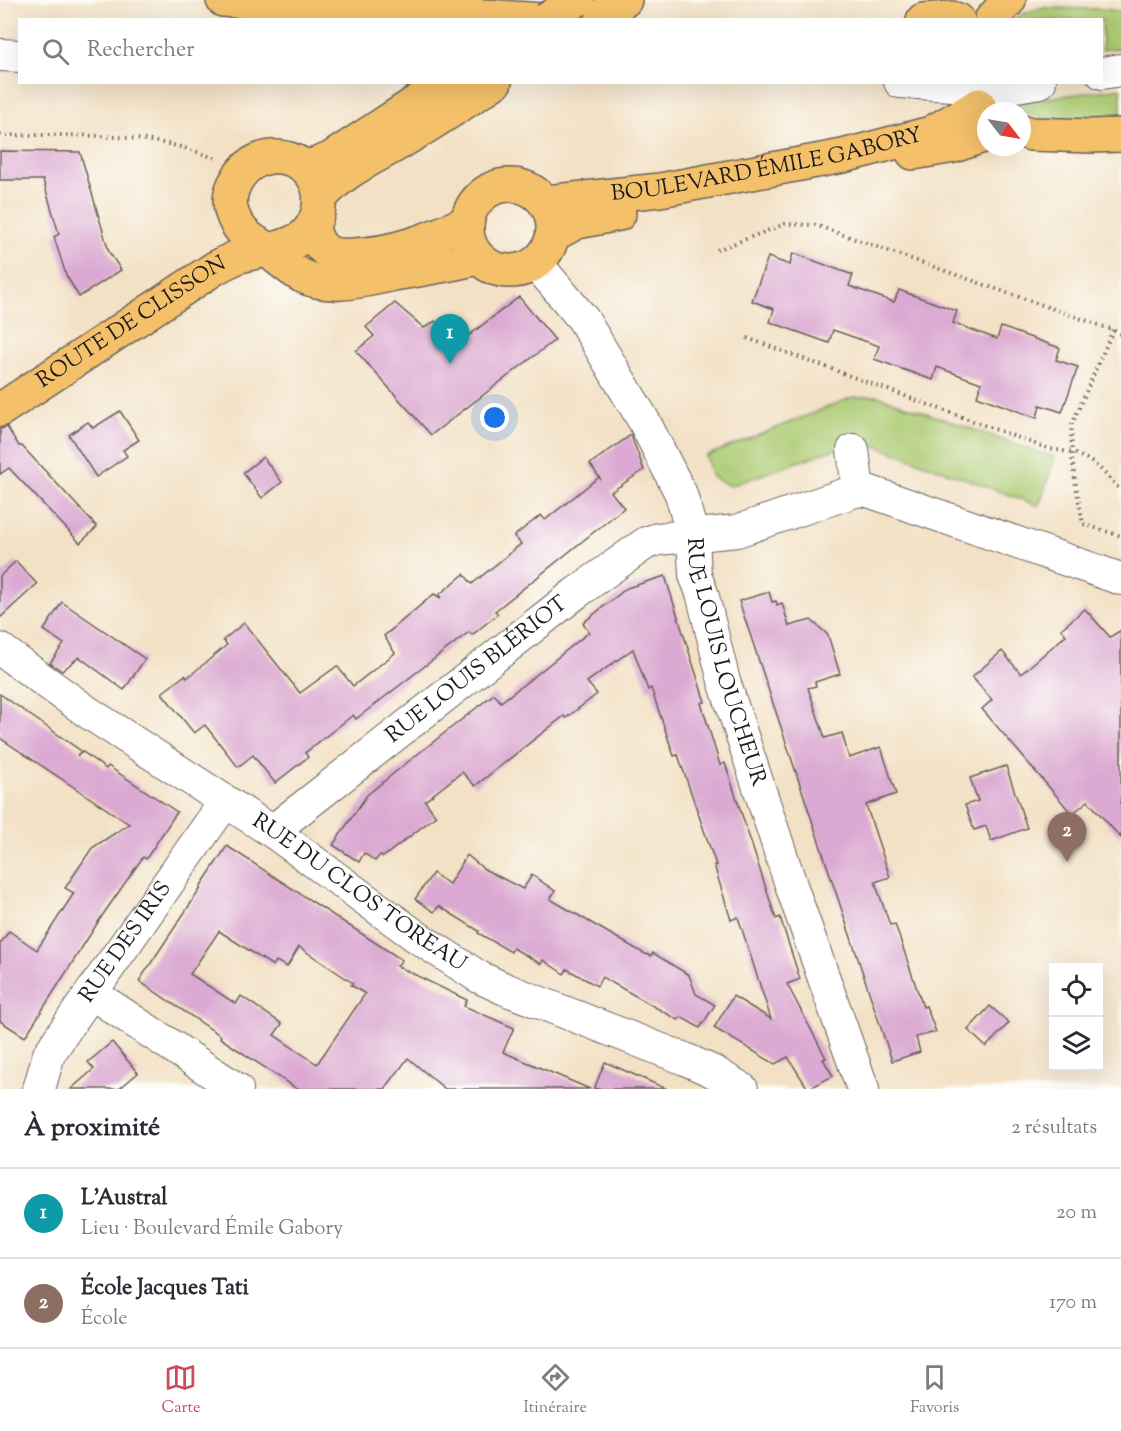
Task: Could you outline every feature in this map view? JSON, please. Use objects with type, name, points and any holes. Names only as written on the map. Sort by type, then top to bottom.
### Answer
[{"type":"main road","points":[[223,0],[514,18]]},
{"type":"main road","points":[[549,18],[577,0]]},
{"type":"main road","points":[[597,18],[625,0]]},
{"type":"main road","points":[[994,18],[1009,0]]},
{"type":"main road","points":[[301,165],[312,166],[330,159],[444,84]]},
{"type":"main road","points":[[268,249],[289,244],[302,237],[329,187],[341,177],[492,84]]},
{"type":"main road","name":"BOULEVARD ÉMILE GABORY","points":[[546,202],[660,190],[843,156],[931,133],[977,106]]},
{"type":"main road","name":"BOULEVARD ÉMILE GABORY","points":[[553,235],[577,222],[696,200],[902,155],[954,146],[977,109]]},
{"type":"main road","points":[[1031,133],[1041,135],[1121,135]]},
{"type":"main road","points":[[467,222],[400,248],[335,255],[323,249],[316,240],[317,186],[311,174],[301,165],[286,158],[270,156],[254,161],[241,171],[233,186],[230,202],[233,219],[249,237],[303,276],[332,283],[363,281],[477,258]]},
{"type":"main road","points":[[512,184],[525,187],[546,202],[552,218],[553,235],[547,251],[536,263],[516,271],[499,269],[477,258],[466,234],[470,209],[477,198],[499,186],[512,184]]},
{"type":"main road","name":"ROUTE DE CLISSON","points":[[0,384],[204,252],[233,219]]},
{"type":"main road","name":"ROUTE DE CLISSON","points":[[0,410],[215,268],[238,256],[268,249]]},
{"type":"street","points":[[0,55],[18,56]]},
{"type":"street","points":[[1103,73],[1121,70]]},
{"type":"street","points":[[907,84],[977,103]]},
{"type":"street","points":[[983,102],[1005,88],[1028,84]]},
{"type":"street","name":"RUE LOUIS LOUCHEUR","points":[[536,263],[583,319],[644,421],[681,494],[693,537],[695,575],[702,593],[724,681],[792,888],[863,1089]]},
{"type":"street","points":[[853,450],[858,490],[868,491],[1121,579]]},
{"type":"street","name":"RUE LOUIS BLÉRIOT","points":[[276,834],[289,818],[576,593],[646,543],[658,539],[737,531],[858,490]]},
{"type":"street","name":"RUE DU CLOS TOREAU","points":[[0,649],[89,713],[276,834],[417,937],[479,977],[694,1063],[742,1089]]},
{"type":"street","name":"RUE DES IRIS","points":[[39,1089],[41,1075],[49,1054],[225,802]]},
{"type":"street","points":[[91,993],[237,1089]]},
{"type":"path","points":[[0,135],[148,139],[207,155],[241,171]]},
{"type":"path","points":[[717,250],[785,224],[815,225],[1121,334]]},
{"type":"path","points":[[1113,330],[1072,424],[1071,452],[1083,524],[1121,536]]},
{"type":"path","points":[[747,338],[1049,449],[1086,457],[1103,471],[1121,491]]},
{"type":"green space","points":[[1041,8],[1107,9],[1121,12],[1121,48],[1103,50],[1103,18],[1016,18]]},
{"type":"green space","points":[[1121,88],[1121,116],[1058,120],[1031,115],[1031,102],[1016,102]]},
{"type":"green space","points":[[878,396],[1055,458],[1039,506],[874,445],[849,444],[730,486],[712,477],[706,456],[853,397]]},
{"type":"building","points":[[0,151],[80,152],[109,252],[121,270],[79,297],[66,275],[54,237],[59,234],[43,180],[0,180]]},
{"type":"building","points":[[793,253],[853,275],[849,286],[894,302],[899,290],[957,311],[953,323],[997,339],[1001,327],[1060,348],[1056,360],[1078,367],[1062,412],[1040,405],[1037,418],[977,396],[981,383],[937,367],[933,380],[874,359],[879,346],[833,330],[829,343],[770,322],[774,309],[752,301],[768,257],[790,265]]},
{"type":"building","points":[[519,297],[555,340],[431,435],[356,351],[374,336],[366,327],[395,303],[424,328],[435,321],[455,346]]},
{"type":"building","points":[[120,411],[139,440],[123,450],[127,456],[96,477],[69,435],[88,422],[93,428]]},
{"type":"building","points":[[7,427],[19,446],[22,446],[97,527],[80,543],[9,468],[0,474],[0,429]]},
{"type":"building","points":[[631,435],[644,470],[611,492],[624,508],[495,611],[498,614],[472,635],[469,632],[356,719],[353,715],[305,753],[308,757],[275,783],[253,755],[238,767],[205,725],[194,733],[162,693],[185,675],[187,678],[227,645],[223,640],[244,623],[300,693],[337,666],[353,686],[395,653],[384,636],[434,594],[441,598],[439,595],[464,574],[472,584],[521,544],[514,536],[541,515],[545,520],[599,477],[590,464]]},
{"type":"building","points":[[263,457],[282,482],[262,498],[243,473]]},
{"type":"building","points":[[16,561],[37,584],[0,618],[0,576]]},
{"type":"building","points":[[665,576],[705,702],[701,703],[720,765],[725,763],[776,919],[780,917],[800,979],[787,984],[833,1076],[808,1089],[788,1057],[775,1064],[714,1028],[733,996],[771,1019],[738,917],[731,920],[714,865],[716,865],[678,755],[674,756],[651,688],[648,690],[633,649],[587,682],[597,694],[566,718],[564,716],[475,786],[462,772],[425,801],[436,816],[383,857],[380,855],[375,861],[364,853],[359,862],[333,845],[367,795],[404,765],[494,694],[501,702],[541,671],[589,632],[583,623],[627,588]]},
{"type":"building","points":[[769,592],[772,602],[776,601],[777,605],[782,603],[789,626],[811,620],[828,635],[840,674],[815,682],[816,686],[808,688],[825,738],[842,733],[849,758],[881,747],[896,794],[866,805],[890,877],[875,882],[890,925],[895,924],[923,1007],[926,1006],[936,1032],[916,1037],[920,1052],[892,1061],[739,601]]},
{"type":"building","points":[[62,602],[145,659],[124,690],[79,657],[62,671],[50,663],[64,644],[44,630]]},
{"type":"building","points":[[1085,609],[1110,637],[1121,630],[1121,838],[1088,801],[1072,814],[982,709],[992,700],[972,677],[1002,651],[1021,674],[1066,635],[1061,629]]},
{"type":"building","points":[[0,694],[81,751],[77,756],[83,752],[106,769],[108,766],[177,812],[146,859],[143,857],[102,916],[25,1037],[0,1021],[0,944],[9,931],[37,950],[74,893],[65,888],[92,848],[129,824],[0,738]]},
{"type":"building","points":[[1006,766],[1027,828],[991,841],[986,826],[974,830],[965,805],[978,801],[970,778]]},
{"type":"building","points":[[227,846],[402,960],[397,966],[467,1000],[464,1006],[514,1028],[503,1052],[590,1089],[445,1089],[408,1058],[385,1089],[297,1089],[139,981]],"holes":[[[219,931],[273,966],[276,961],[287,967],[299,947],[353,983],[351,985],[365,994],[317,1064],[274,1035],[282,1024],[241,996],[236,1004],[190,974]]]},
{"type":"building","points":[[467,855],[484,869],[523,889],[532,875],[555,891],[550,899],[643,953],[651,956],[653,953],[689,975],[696,994],[715,1005],[700,1028],[681,1017],[678,1020],[602,977],[597,986],[567,969],[564,974],[543,960],[541,964],[513,948],[511,952],[439,906],[434,912],[415,899],[433,873],[449,884]]},
{"type":"building","points":[[990,1006],[1009,1023],[986,1047],[968,1030]]},
{"type":"building","points":[[112,1042],[138,1073],[119,1089],[71,1089],[94,1069],[88,1062]]},
{"type":"building","points":[[605,1062],[667,1089],[594,1089]]},
{"type":"place","name":"L'Austral","points":[[450,364]]},
{"type":"place","name":"École Jacques Tati","points":[[1067,862]]}]
